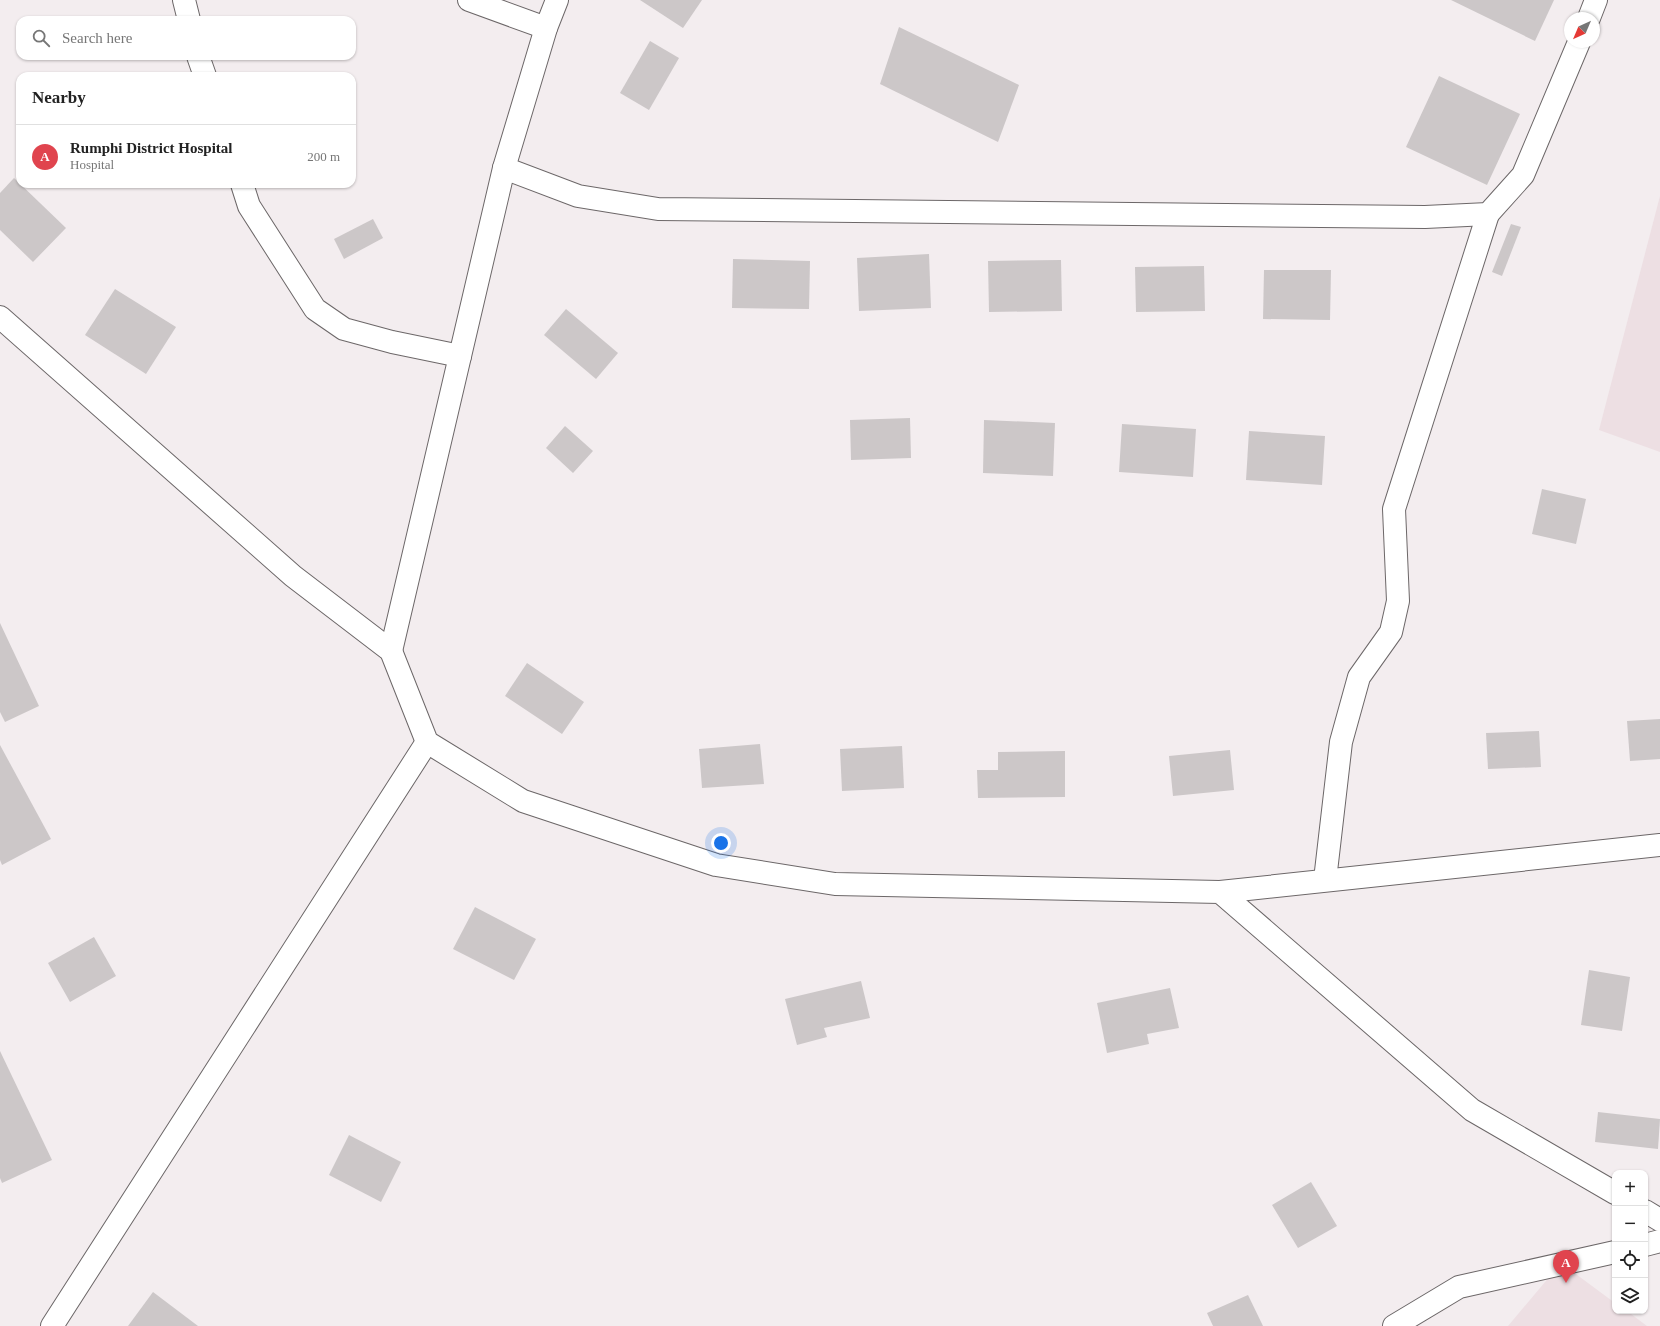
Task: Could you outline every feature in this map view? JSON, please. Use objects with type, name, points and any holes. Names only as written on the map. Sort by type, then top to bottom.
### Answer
[{"type":"street","points":[[184,0],[188,16]]},
{"type":"street","points":[[469,0],[546,28]]},
{"type":"street","points":[[391,651],[504,168],[546,28],[557,0]]},
{"type":"street","points":[[1591,12],[1596,0]]},
{"type":"street","points":[[1326,880],[1341,742],[1359,677],[1391,632],[1398,601],[1394,508],[1488,214],[1523,175],[1576,48]]},
{"type":"street","points":[[199,60],[204,72]]},
{"type":"street","points":[[504,168],[578,196],[658,209],[1417,217],[1488,214]]},
{"type":"street","points":[[243,188],[249,206],[315,309],[344,329],[392,342],[460,356]]},
{"type":"street","points":[[0,317],[293,576],[391,651],[427,742],[523,801],[716,865],[835,884],[1220,892],[1660,845]]},
{"type":"street","points":[[52,1326],[427,742]]},
{"type":"street","points":[[1220,892],[1472,1110],[1612,1191]]},
{"type":"street","points":[[1648,1213],[1660,1220]]},
{"type":"street","points":[[1648,1244],[1660,1241]]},
{"type":"street","points":[[1394,1326],[1459,1287],[1612,1253]]},
{"type":"shaded area","points":[[1660,196],[1660,452],[1599,430]]},
{"type":"shaded area","points":[[1561,1263],[1612,1301],[1612,1314],[1631,1314],[1647,1326],[1508,1326]]},
{"type":"building","points":[[640,0],[702,0],[683,28]]},
{"type":"building","points":[[1451,0],[1554,0],[1535,41]]},
{"type":"building","points":[[899,27],[1019,85],[998,142],[880,84]]},
{"type":"building","points":[[650,41],[679,58],[649,110],[620,93]]},
{"type":"building","points":[[1439,76],[1520,114],[1487,185],[1406,147]]},
{"type":"building","points":[[14,178],[16,180],[16,188],[24,188],[66,228],[33,262],[0,230],[0,193]]},
{"type":"building","points":[[373,219],[383,238],[344,259],[334,239]]},
{"type":"building","points":[[1511,224],[1521,227],[1502,276],[1492,272]]},
{"type":"building","points":[[929,254],[931,308],[859,311],[857,258]]},
{"type":"building","points":[[733,259],[810,261],[809,309],[732,308]]},
{"type":"building","points":[[1061,260],[1062,311],[989,312],[988,261]]},
{"type":"building","points":[[1204,266],[1205,311],[1136,312],[1135,267]]},
{"type":"building","points":[[1264,270],[1331,270],[1330,320],[1263,319]]},
{"type":"building","points":[[115,289],[176,327],[146,374],[85,335]]},
{"type":"building","points":[[566,309],[618,353],[596,379],[544,335]]},
{"type":"building","points":[[910,418],[911,458],[851,460],[850,420]]},
{"type":"building","points":[[984,420],[1055,423],[1053,476],[983,473]]},
{"type":"building","points":[[1122,424],[1196,429],[1193,477],[1119,472]]},
{"type":"building","points":[[565,426],[593,451],[573,473],[546,448]]},
{"type":"building","points":[[1249,431],[1325,436],[1322,485],[1246,480]]},
{"type":"building","points":[[1542,489],[1586,499],[1576,544],[1532,534]]},
{"type":"building","points":[[0,623],[39,706],[5,722],[0,712]]},
{"type":"building","points":[[527,663],[584,702],[562,734],[505,696]]},
{"type":"building","points":[[1660,719],[1660,759],[1630,761],[1627,721]]},
{"type":"building","points":[[1539,731],[1541,767],[1488,769],[1486,733]]},
{"type":"building","points":[[760,744],[764,784],[702,788],[699,749]]},
{"type":"building","points":[[0,745],[51,839],[2,865],[0,860]]},
{"type":"building","points":[[902,746],[904,788],[842,791],[840,749]]},
{"type":"building","points":[[1230,750],[1234,790],[1173,796],[1169,756]]},
{"type":"building","points":[[1065,751],[1065,797],[978,798],[977,770],[998,770],[998,752]]},
{"type":"building","points":[[475,907],[536,939],[514,980],[453,949]]},
{"type":"building","points":[[94,937],[116,976],[70,1002],[48,963]]},
{"type":"building","points":[[1589,970],[1630,977],[1622,1031],[1581,1025]]},
{"type":"building","points":[[861,981],[870,1018],[824,1028],[827,1037],[797,1045],[785,999]]},
{"type":"building","points":[[1170,988],[1179,1028],[1147,1034],[1149,1044],[1107,1053],[1097,1003]]},
{"type":"building","points":[[0,1051],[52,1160],[2,1183],[0,1178]]},
{"type":"building","points":[[1598,1112],[1660,1119],[1658,1149],[1595,1142]]},
{"type":"building","points":[[349,1135],[401,1162],[381,1202],[329,1175]]},
{"type":"building","points":[[1311,1182],[1337,1226],[1298,1248],[1272,1205]]},
{"type":"building","points":[[153,1292],[198,1326],[128,1326]]},
{"type":"building","points":[[1248,1295],[1263,1326],[1213,1326],[1207,1313]]},
{"type":"place","name":"Rumphi District Hospital","points":[[1566,1283]]}]
